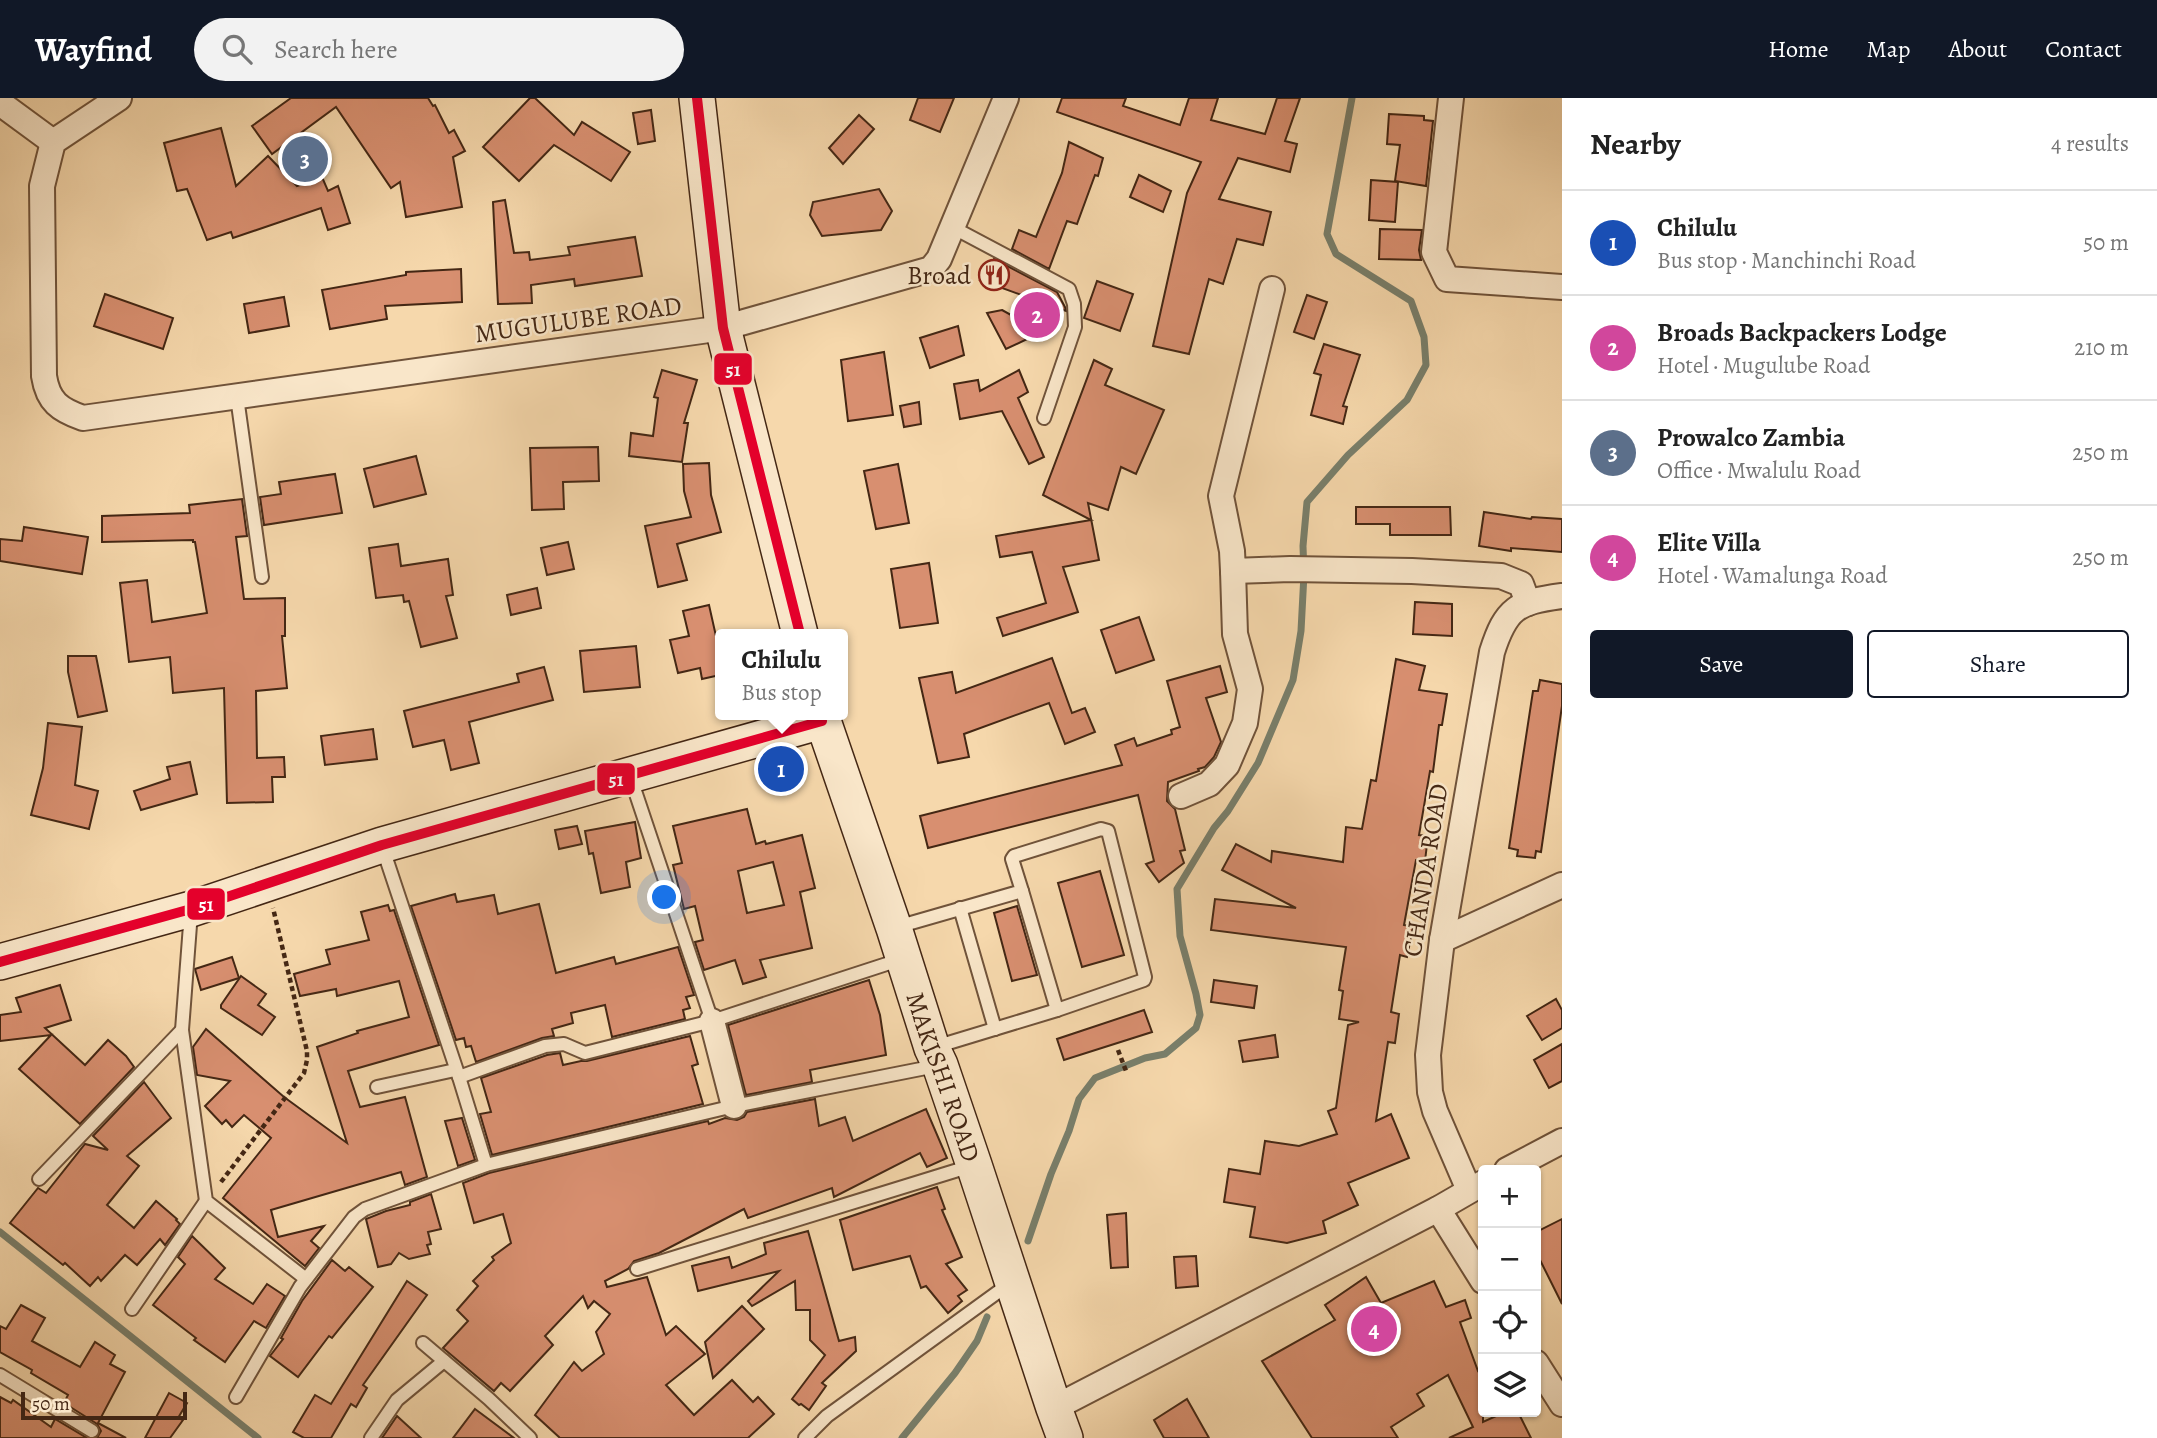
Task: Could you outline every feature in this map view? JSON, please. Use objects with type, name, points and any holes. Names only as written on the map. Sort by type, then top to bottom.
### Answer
[{"type":"main road","points":[[697,98],[723,328],[799,629]]},
{"type":"main road","points":[[0,962],[191,909],[382,845],[815,720]]},
{"type":"main road","name":"MAKISHI ROAD","points":[[823,720],[1059,1423]]},
{"type":"street","points":[[0,103],[53,142],[119,98]]},
{"type":"street","name":"MUGULUBE ROAD","points":[[53,142],[42,186],[44,376],[46,389],[60,408],[83,418],[723,328],[931,269],[939,259],[1006,98]]},
{"type":"street","points":[[1451,98],[1434,252],[1447,279],[1562,287]]},
{"type":"street","points":[[1181,796],[1209,784],[1227,765],[1245,723],[1250,689],[1235,634],[1233,551],[1221,496],[1272,289]]},
{"type":"street","points":[[1233,571],[1412,571],[1501,576],[1521,584],[1528,603]]},
{"type":"street","name":"CHANDA ROAD","points":[[1476,1187],[1448,1145],[1430,1092],[1430,1034],[1442,940],[1492,652],[1504,621],[1513,611],[1528,603],[1562,596]]},
{"type":"street","points":[[1442,940],[1562,885]]},
{"type":"street","points":[[712,1021],[734,1106]]},
{"type":"street","points":[[1516,1165],[1562,1141]]},
{"type":"street","points":[[1059,1423],[1476,1187]]},
{"type":"street","points":[[1438,1209],[1478,1273]]},
{"type":"street","points":[[1541,1371],[1562,1404]]},
{"type":"lane","points":[[952,227],[1069,289],[1074,303],[1075,327],[1044,418]]},
{"type":"lane","points":[[237,397],[262,577]]},
{"type":"lane","points":[[629,774],[712,1021]]},
{"type":"lane","points":[[236,1397],[306,1279],[354,1217],[365,1209],[485,1165],[936,1057],[995,1029],[1057,1010],[1145,979],[1108,831],[1101,829],[1014,856],[1012,859],[1057,1010]]},
{"type":"lane","points":[[382,845],[485,1165]]},
{"type":"lane","points":[[377,1087],[457,1074],[545,1046],[564,1044],[585,1053],[712,1021],[899,943],[960,908],[1022,891]]},
{"type":"lane","points":[[960,908],[995,1029]]},
{"type":"lane","points":[[132,1309],[206,1200],[182,1030],[191,909]]},
{"type":"lane","points":[[39,1179],[182,1030]]},
{"type":"lane","points":[[637,1269],[974,1165]]},
{"type":"lane","points":[[206,1200],[306,1279]]},
{"type":"lane","points":[[805,1438],[827,1416],[1012,1282]]},
{"type":"lane","points":[[423,1343],[530,1438]]},
{"type":"lane","points":[[371,1438],[397,1400],[444,1361]]},
{"type":"lane","points":[[0,1375],[92,1431]]},
{"type":"path","points":[[206,1200],[306,1067],[307,1051],[267,884]]},
{"type":"path","points":[[1118,1050],[1126,1071]]},
{"type":"building","points":[[291,98],[428,98],[433,106],[435,105],[449,133],[454,130],[465,151],[453,157],[462,207],[406,217],[400,182],[391,188],[336,107],[272,154],[252,126]]},
{"type":"building","points":[[530,98],[535,98],[574,135],[582,122],[630,152],[611,181],[554,145],[519,181],[483,147]]},
{"type":"building","points":[[918,98],[954,98],[940,132],[910,120]]},
{"type":"building","points":[[1062,98],[1126,98],[1123,106],[1180,125],[1189,98],[1218,98],[1211,120],[1265,134],[1277,98],[1300,98],[1285,141],[1297,144],[1290,172],[1238,158],[1219,199],[1271,212],[1263,245],[1237,239],[1223,284],[1209,279],[1189,354],[1153,346],[1187,193],[1201,162],[1057,112]]},
{"type":"building","points":[[651,110],[655,141],[638,144],[633,113]]},
{"type":"building","points":[[1389,114],[1424,116],[1424,120],[1433,121],[1426,186],[1395,181],[1400,145],[1387,144]]},
{"type":"building","points":[[859,115],[874,129],[843,164],[829,148]]},
{"type":"building","points":[[221,128],[236,186],[268,156],[297,186],[322,177],[328,191],[338,186],[350,223],[328,230],[321,208],[233,238],[231,232],[207,240],[187,189],[177,191],[164,143]]},
{"type":"building","points":[[1069,142],[1103,158],[1077,224],[1067,221],[1049,269],[1012,249],[1019,230],[1036,237],[1062,173]]},
{"type":"building","points":[[1139,175],[1171,191],[1163,212],[1130,197]]},
{"type":"building","points":[[1371,180],[1398,182],[1395,222],[1369,220]]},
{"type":"building","points":[[879,189],[892,211],[881,230],[822,236],[810,215],[813,202]]},
{"type":"building","points":[[505,200],[514,253],[529,252],[530,260],[570,255],[568,247],[635,237],[642,276],[575,286],[574,279],[531,285],[532,303],[498,304],[493,202]]},
{"type":"building","points":[[1380,229],[1422,230],[1419,250],[1421,260],[1379,259]]},
{"type":"building","points":[[994,259],[1057,292],[1066,311],[980,280]]},
{"type":"building","points":[[461,269],[462,302],[385,306],[387,319],[330,329],[322,290],[406,275],[406,272]]},
{"type":"building","points":[[1097,281],[1133,294],[1120,331],[1084,318]]},
{"type":"building","points":[[105,294],[173,318],[163,349],[94,326]]},
{"type":"building","points":[[1307,295],[1327,302],[1314,339],[1294,332]]},
{"type":"building","points":[[284,297],[289,326],[249,333],[244,304]]},
{"type":"building","points":[[1002,310],[1042,332],[1006,349],[987,313]]},
{"type":"building","points":[[958,326],[964,355],[930,368],[920,338]]},
{"type":"building","points":[[1324,344],[1360,355],[1343,406],[1347,407],[1343,424],[1311,415],[1321,375],[1314,373]]},
{"type":"building","points":[[884,352],[893,415],[848,421],[841,360]]},
{"type":"building","points":[[1094,360],[1112,369],[1105,385],[1164,410],[1136,474],[1121,467],[1108,510],[1088,503],[1099,560],[1063,567],[1078,612],[1003,636],[997,618],[1046,603],[1032,552],[1000,557],[996,536],[1091,520],[1043,495]]},
{"type":"building","points":[[662,370],[697,380],[684,423],[688,423],[682,462],[629,456],[631,433],[653,436],[658,398],[654,397]]},
{"type":"building","points":[[1019,370],[1028,392],[1018,398],[1044,457],[1029,464],[1002,411],[960,419],[954,384],[978,380],[980,391]]},
{"type":"building","points":[[919,402],[921,424],[904,427],[900,406]]},
{"type":"building","points":[[598,447],[599,481],[563,482],[564,509],[532,510],[530,448]]},
{"type":"building","points":[[416,456],[426,494],[374,507],[364,469]]},
{"type":"building","points":[[709,463],[711,495],[721,532],[677,544],[687,580],[658,587],[645,526],[691,517],[684,491],[683,464]]},
{"type":"building","points":[[898,464],[909,523],[876,529],[864,471]]},
{"type":"building","points":[[335,474],[342,513],[264,525],[260,497],[281,494],[279,482]]},
{"type":"building","points":[[242,499],[247,536],[236,537],[244,599],[285,598],[285,636],[282,636],[287,688],[256,691],[257,758],[284,757],[285,777],[272,777],[273,802],[227,803],[224,688],[173,693],[170,657],[129,662],[120,583],[147,580],[152,622],[207,613],[195,542],[102,542],[102,516],[190,513],[189,505]]},
{"type":"building","points":[[1356,507],[1450,507],[1451,535],[1390,535],[1390,524],[1356,524]]},
{"type":"building","points":[[1484,512],[1531,519],[1562,519],[1562,552],[1511,548],[1511,551],[1479,546]]},
{"type":"building","points":[[24,527],[88,537],[82,574],[0,561],[0,539],[22,541]]},
{"type":"building","points":[[568,542],[574,569],[547,575],[541,548]]},
{"type":"building","points":[[398,544],[401,566],[448,559],[453,595],[446,596],[457,638],[421,647],[409,601],[404,602],[403,595],[376,598],[369,548]]},
{"type":"building","points":[[929,563],[938,623],[900,628],[891,569]]},
{"type":"building","points":[[537,588],[541,608],[511,615],[507,595]]},
{"type":"building","points":[[1415,602],[1452,604],[1452,636],[1413,634]]},
{"type":"building","points":[[709,605],[715,632],[715,676],[702,679],[700,668],[678,673],[670,640],[689,636],[683,611]]},
{"type":"building","points":[[1139,617],[1154,660],[1116,673],[1101,630]]},
{"type":"building","points":[[636,646],[640,687],[584,692],[580,651]]},
{"type":"building","points":[[68,656],[96,656],[107,711],[78,717],[68,672]]},
{"type":"building","points":[[1052,658],[1072,713],[1085,708],[1095,732],[1065,744],[1049,703],[964,734],[969,757],[938,763],[919,678],[952,672],[956,693]]},
{"type":"building","points":[[1396,659],[1425,666],[1419,690],[1447,694],[1419,835],[1428,836],[1425,861],[1416,860],[1404,925],[1413,927],[1407,957],[1400,955],[1391,1012],[1399,1014],[1395,1043],[1388,1042],[1376,1121],[1391,1114],[1409,1158],[1348,1183],[1358,1205],[1323,1221],[1326,1233],[1287,1243],[1250,1237],[1255,1207],[1224,1202],[1229,1169],[1260,1174],[1265,1141],[1299,1146],[1337,1134],[1328,1111],[1336,1108],[1348,1025],[1359,1022],[1339,1019],[1343,991],[1339,990],[1346,947],[1211,930],[1215,899],[1296,908],[1222,870],[1236,844],[1271,862],[1272,851],[1343,862],[1346,827],[1362,829],[1371,780],[1376,781]]},
{"type":"building","points":[[1220,666],[1227,692],[1206,698],[1221,742],[1214,757],[1205,767],[1168,782],[1167,801],[1175,809],[1185,850],[1180,851],[1184,863],[1159,882],[1146,864],[1154,861],[1138,795],[928,848],[920,816],[1122,765],[1115,745],[1134,738],[1137,746],[1172,734],[1171,730],[1180,727],[1167,681]]},
{"type":"building","points":[[544,667],[553,700],[469,722],[479,763],[451,770],[444,740],[413,747],[404,711],[519,682],[517,674]]},
{"type":"building","points":[[1540,680],[1562,684],[1562,706],[1541,852],[1536,851],[1535,858],[1517,856],[1518,850],[1509,848],[1533,691],[1538,691]]},
{"type":"building","points":[[48,723],[82,727],[75,785],[98,791],[89,829],[31,815],[43,768]]},
{"type":"building","points":[[373,729],[377,759],[325,765],[321,736]]},
{"type":"building","points":[[190,762],[197,794],[141,810],[134,791],[170,779],[167,767]]},
{"type":"building","points":[[747,809],[756,844],[802,835],[815,888],[800,892],[812,948],[760,960],[766,977],[743,984],[735,960],[704,970],[695,942],[703,940],[695,906],[684,909],[673,865],[682,863],[673,826]],"holes":[[[773,862],[784,905],[747,913],[738,871]]]},
{"type":"building","points":[[635,822],[641,858],[626,862],[630,887],[601,893],[593,853],[589,854],[585,831]]},
{"type":"building","points":[[577,826],[582,844],[559,849],[555,830]]},
{"type":"building","points":[[1100,871],[1124,955],[1082,967],[1058,883]]},
{"type":"building","points":[[455,894],[457,902],[494,895],[498,914],[539,904],[556,973],[614,957],[616,964],[678,947],[694,995],[686,997],[690,1008],[683,1010],[685,1019],[612,1037],[605,1005],[571,1013],[573,1023],[552,1029],[554,1036],[476,1062],[471,1046],[466,1047],[464,1038],[456,1040],[411,906]]},
{"type":"building","points":[[388,905],[390,911],[394,910],[439,1045],[348,1071],[360,1107],[405,1097],[427,1177],[405,1185],[401,1172],[271,1210],[278,1237],[324,1226],[311,1241],[319,1248],[305,1266],[223,1198],[271,1138],[244,1115],[232,1127],[226,1120],[222,1124],[205,1106],[230,1081],[197,1075],[193,1047],[206,1029],[284,1097],[347,1143],[317,1047],[358,1033],[357,1031],[409,1017],[399,981],[337,996],[336,989],[300,996],[294,974],[330,964],[326,950],[369,940],[361,912]]},
{"type":"building","points":[[1017,906],[1037,975],[1012,981],[994,913]]},
{"type":"building","points":[[232,957],[239,978],[201,990],[195,969]]},
{"type":"building","points":[[241,976],[266,994],[258,1005],[275,1017],[262,1035],[221,1008]]},
{"type":"building","points":[[869,980],[880,1015],[886,1055],[810,1070],[812,1082],[746,1095],[728,1025]]},
{"type":"building","points":[[1214,980],[1257,986],[1254,1008],[1211,1002]]},
{"type":"building","points":[[60,985],[71,1020],[45,1028],[85,1065],[108,1040],[134,1067],[80,1124],[19,1069],[51,1035],[0,1041],[0,1015],[21,1012],[16,998]]},
{"type":"building","points":[[1556,999],[1562,1010],[1562,1028],[1542,1040],[1527,1016]]},
{"type":"building","points":[[1144,1010],[1152,1032],[1064,1060],[1057,1039]]},
{"type":"building","points":[[1275,1035],[1278,1057],[1243,1062],[1239,1041]]},
{"type":"building","points":[[690,1036],[698,1064],[692,1066],[703,1104],[492,1155],[480,1114],[491,1112],[481,1078],[547,1055],[560,1053],[563,1065]]},
{"type":"building","points":[[1562,1044],[1562,1081],[1549,1088],[1534,1060]]},
{"type":"building","points":[[144,1082],[171,1118],[127,1156],[139,1166],[107,1205],[134,1228],[156,1201],[180,1224],[165,1245],[160,1239],[137,1265],[125,1255],[101,1281],[98,1277],[90,1286],[65,1263],[63,1265],[10,1223],[38,1188],[46,1193],[85,1144],[108,1150],[93,1136]]},
{"type":"building","points":[[815,1099],[819,1126],[845,1117],[853,1141],[926,1109],[947,1158],[927,1167],[920,1153],[834,1197],[832,1188],[748,1218],[744,1209],[659,1253],[634,1261],[628,1269],[605,1281],[607,1287],[647,1277],[666,1335],[676,1326],[705,1354],[666,1385],[694,1415],[732,1380],[753,1402],[758,1397],[774,1414],[748,1438],[560,1438],[535,1415],[574,1362],[582,1371],[604,1354],[596,1332],[610,1314],[594,1301],[588,1308],[583,1296],[545,1336],[553,1345],[510,1391],[501,1383],[494,1391],[443,1348],[468,1321],[457,1310],[478,1286],[473,1281],[494,1260],[492,1257],[511,1243],[503,1214],[474,1223],[463,1183],[489,1173],[708,1121],[709,1124],[725,1118],[737,1120],[747,1112]]},
{"type":"building","points":[[462,1118],[475,1160],[458,1166],[445,1121]]},
{"type":"building","points":[[937,1187],[945,1209],[942,1210],[962,1257],[946,1264],[967,1290],[958,1296],[962,1301],[948,1313],[926,1286],[921,1288],[910,1256],[853,1270],[840,1220]]},
{"type":"building","points":[[431,1194],[441,1229],[428,1232],[431,1244],[427,1245],[430,1254],[409,1259],[399,1253],[391,1264],[378,1267],[366,1219],[410,1205],[410,1202]]},
{"type":"building","points":[[1126,1213],[1128,1267],[1111,1268],[1107,1215]]},
{"type":"building","points":[[1562,1219],[1562,1304],[1541,1262],[1541,1230]]},
{"type":"building","points":[[808,1231],[839,1341],[855,1337],[856,1351],[822,1383],[826,1386],[809,1410],[792,1399],[825,1355],[810,1340],[810,1310],[796,1310],[795,1281],[752,1306],[748,1301],[779,1271],[698,1291],[692,1266],[729,1257],[732,1268],[766,1254],[764,1243]]},
{"type":"building","points":[[192,1236],[225,1268],[215,1279],[253,1304],[267,1284],[285,1296],[266,1328],[254,1321],[225,1362],[153,1305],[185,1264],[178,1257]]},
{"type":"building","points":[[1196,1256],[1198,1286],[1176,1288],[1174,1257]]},
{"type":"building","points":[[332,1260],[345,1271],[349,1267],[373,1287],[332,1338],[329,1336],[298,1377],[270,1356],[283,1339],[281,1338],[302,1301]]},
{"type":"building","points":[[1366,1277],[1381,1303],[1434,1281],[1446,1307],[1465,1300],[1471,1318],[1460,1322],[1478,1371],[1478,1417],[1483,1417],[1483,1422],[1494,1417],[1520,1417],[1531,1438],[1449,1438],[1473,1427],[1448,1375],[1417,1394],[1424,1406],[1391,1427],[1398,1438],[1312,1438],[1262,1361],[1335,1320],[1325,1305]]},
{"type":"building","points":[[407,1281],[427,1295],[363,1385],[367,1388],[356,1407],[351,1404],[331,1438],[304,1438],[293,1432],[315,1395],[331,1404]]},
{"type":"building","points":[[21,1305],[45,1318],[32,1341],[80,1367],[95,1342],[115,1355],[110,1364],[125,1372],[98,1423],[126,1438],[97,1438],[101,1431],[97,1424],[64,1403],[68,1395],[0,1352],[0,1326],[6,1329]]},
{"type":"building","points":[[742,1306],[764,1329],[713,1378],[705,1342]]},
{"type":"building","points":[[169,1393],[187,1403],[178,1418],[183,1420],[170,1438],[145,1438]]},
{"type":"building","points":[[0,1397],[11,1403],[13,1400],[51,1427],[55,1419],[87,1438],[0,1438]]},
{"type":"building","points":[[1187,1399],[1209,1438],[1164,1438],[1154,1420]]},
{"type":"building","points":[[475,1409],[514,1438],[453,1438]]},
{"type":"building","points":[[397,1416],[421,1438],[382,1438]]},
{"type":"waterway","points":[[1028,1241],[1079,1099],[1095,1078],[1145,1058],[1165,1054],[1196,1028],[1200,1015],[1180,936],[1177,889],[1258,763],[1293,680],[1301,631],[1307,502],[1348,455],[1407,400],[1426,365],[1424,337],[1411,301],[1336,254],[1327,234],[1352,98]]},
{"type":"waterway","points":[[0,1232],[258,1438]]},
{"type":"waterway","points":[[902,1438],[955,1373],[977,1341],[987,1317]]},
{"type":"transit line","name":"51","points":[[697,98],[723,328],[799,629]]},
{"type":"transit line","name":"51","points":[[0,962],[191,909],[382,845],[822,721]]},
{"type":"place","name":"Prowalco Zambia","points":[[305,159]]},
{"type":"place","name":"Broad","points":[[994,275]]},
{"type":"place","name":"Broads Backpackers Lodge","points":[[1037,315]]},
{"type":"place","name":"Chilulu","points":[[781,769]]},
{"type":"place","name":"Elite Villa","points":[[1374,1329]]}]
